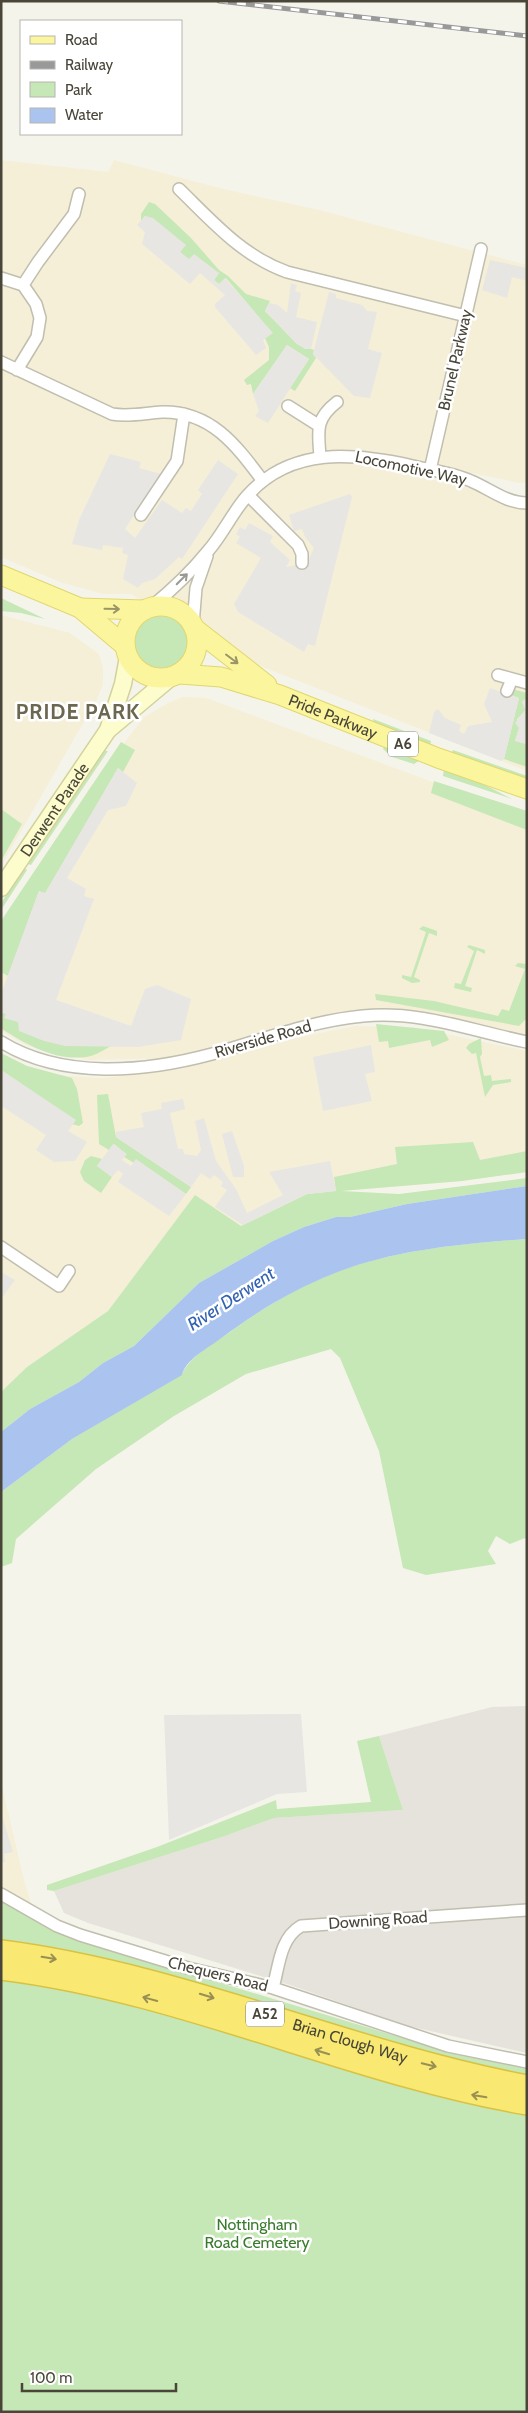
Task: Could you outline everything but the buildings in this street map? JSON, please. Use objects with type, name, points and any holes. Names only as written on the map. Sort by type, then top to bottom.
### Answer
[{"type":"highway","name":"Brian Clough Way","points":[[1,1950],[76,1962],[143,1978],[413,2060],[527,2086]]},
{"type":"highway","name":"Brian Clough Way","points":[[1,1969],[60,1978],[120,1991],[198,2012],[399,2075],[471,2094],[527,2104]]},
{"type":"main road","name":"A6","points":[[1,575],[80,608],[127,652],[136,668],[146,674],[175,676]]},
{"type":"main road","name":"A6","points":[[80,608],[147,608],[164,606],[177,609],[194,627]]},
{"type":"main road","points":[[127,652],[129,626],[147,608]]},
{"type":"main road","points":[[175,676],[195,656],[197,644],[194,627]]},
{"type":"main road","name":"Pride Parkway","points":[[194,627],[280,695]]},
{"type":"main road","name":"Pride Parkway","points":[[175,676],[221,677],[280,695],[432,756],[527,789]]},
{"type":"street","points":[[179,189],[235,242],[268,265],[287,272],[466,316]]},
{"type":"street","points":[[23,285],[74,214],[79,194]]},
{"type":"street","name":"Brunel Parkway","points":[[430,470],[481,249]]},
{"type":"street","points":[[1,278],[23,285],[36,304],[41,324],[37,337],[17,370]]},
{"type":"street","points":[[1,362],[112,414],[128,415],[169,412],[184,414],[205,421],[224,433],[263,481]]},
{"type":"street","points":[[320,456],[318,425],[328,410],[337,402]]},
{"type":"street","points":[[288,406],[318,425]]},
{"type":"street","points":[[141,515],[177,461],[184,414]]},
{"type":"street","name":"Locomotive Way","points":[[147,608],[184,577],[210,549],[229,518],[248,495],[263,481],[294,464],[320,456],[356,455],[430,470],[470,480],[516,502],[527,503]]},
{"type":"street","points":[[248,495],[298,545],[302,554],[302,563]]},
{"type":"street","name":"Locomotive Way","points":[[194,627],[196,588],[210,549]]},
{"type":"street","name":"Derwent Parade","points":[[1,888],[108,730],[123,684],[127,652]]},
{"type":"street","points":[[498,675],[527,683]]},
{"type":"street","name":"Derwent Parade","points":[[108,730],[175,676]]},
{"type":"street","points":[[508,691],[512,679]]},
{"type":"street","name":"Riverside Road","points":[[1,1042],[29,1057],[64,1065],[101,1068],[138,1067],[193,1059],[317,1023],[346,1018],[384,1015],[436,1020],[527,1042]]},
{"type":"street","points":[[1,1247],[59,1286],[69,1271]]},
{"type":"street","name":"Chequers Road","points":[[1,1894],[57,1926],[74,1933],[188,1968],[273,1988],[448,2046],[527,2062]]},
{"type":"street","name":"Downing Road","points":[[273,1988],[285,1939],[293,1930],[301,1926],[527,1910]]},
{"type":"shaded area","points":[[1,160],[108,172],[114,160],[223,189],[319,210],[527,265],[527,482],[519,483],[391,456],[357,462],[487,492],[527,508],[527,771],[245,660],[131,594],[103,594],[60,582],[1,557]]},
{"type":"shaded area","points":[[145,216],[153,218],[186,245],[180,252],[189,259],[194,254],[219,273],[214,280],[219,284],[225,278],[273,333],[263,340],[266,348],[256,355],[215,307],[215,304],[225,295],[200,273],[190,284],[142,244],[145,232],[137,225]]},
{"type":"shaded area","points":[[490,260],[527,268],[527,281],[512,277],[507,298],[482,290]]},
{"type":"shaded area","points":[[291,283],[297,285],[295,291],[301,293],[296,317],[317,322],[311,349],[305,349],[297,344],[265,311],[269,303],[278,305],[287,313]]},
{"type":"shaded area","points":[[329,292],[336,294],[336,298],[362,305],[367,311],[377,312],[368,349],[382,353],[370,398],[354,396],[313,354]]},
{"type":"shaded area","points":[[287,345],[309,359],[268,423],[255,416],[259,411],[253,394]]},
{"type":"shaded area","points":[[110,454],[141,462],[139,468],[161,474],[125,529],[135,538],[162,500],[182,513],[186,508],[191,511],[202,494],[198,490],[218,460],[238,474],[182,559],[179,557],[155,579],[142,583],[138,588],[123,579],[128,555],[122,553],[123,548],[103,545],[102,550],[72,544],[79,520]]},
{"type":"shaded area","points":[[350,494],[352,497],[315,646],[308,644],[304,652],[238,612],[234,604],[261,558],[236,543],[240,537],[236,534],[240,527],[245,530],[249,523],[273,536],[270,542],[290,560],[286,567],[307,563],[314,548],[305,537],[302,529],[294,531],[289,515]]},
{"type":"shaded area","points":[[1,615],[70,633],[99,654],[103,667],[103,684],[97,699],[1,866]]},
{"type":"shaded area","points":[[490,688],[519,698],[504,759],[501,761],[429,733],[434,712],[438,709],[445,718],[461,725],[459,731],[464,734],[468,726],[492,722],[484,704]]},
{"type":"shaded area","points":[[183,697],[206,698],[527,817],[527,1034],[417,1013],[352,1013],[182,1058],[89,1060],[28,1046],[1,1031],[1,930],[88,790],[144,717]]},
{"type":"shaded area","points":[[527,698],[527,744],[515,741],[519,728],[515,723],[525,710],[522,702]]},
{"type":"shaded area","points":[[118,768],[137,783],[126,806],[108,810],[67,878],[86,889],[84,896],[94,899],[56,1000],[131,1026],[145,989],[157,985],[191,999],[181,1040],[138,1047],[65,1046],[44,1041],[19,1031],[18,1022],[4,1018],[6,1014],[1,1012],[1,994],[39,891],[45,893]]},
{"type":"shaded area","points":[[355,1026],[413,1027],[527,1051],[527,1172],[462,1181],[307,1194],[241,1226],[195,1196],[108,1311],[27,1367],[1,1392],[1,1053],[27,1066],[57,1075],[101,1078],[177,1070],[305,1036]]},
{"type":"shaded area","points":[[371,1045],[375,1072],[365,1074],[372,1101],[323,1111],[313,1057]]},
{"type":"shaded area","points":[[1,1070],[76,1120],[68,1131],[87,1142],[75,1161],[54,1162],[36,1150],[46,1135],[1,1106]]},
{"type":"shaded area","points":[[183,1099],[185,1109],[170,1113],[178,1149],[183,1149],[184,1154],[197,1156],[201,1150],[195,1121],[204,1118],[216,1161],[236,1189],[247,1213],[283,1195],[269,1172],[330,1161],[336,1191],[307,1194],[243,1225],[215,1207],[227,1190],[221,1186],[223,1182],[214,1175],[210,1179],[201,1173],[191,1187],[116,1137],[116,1132],[144,1127],[141,1113],[162,1109],[161,1103]]},
{"type":"shaded area","points":[[232,1131],[244,1166],[244,1177],[233,1177],[222,1134]]},
{"type":"shaded area","points":[[113,1144],[127,1154],[122,1160],[131,1166],[136,1159],[186,1194],[169,1216],[118,1182],[123,1174],[118,1170],[112,1177],[97,1166]]},
{"type":"shaded area","points":[[1,1272],[15,1280],[1,1299]]},
{"type":"shaded area","points":[[527,1706],[527,2053],[408,2026],[290,1985],[88,1923],[64,1913],[54,1891],[225,1836],[274,1818],[403,1810],[379,1736],[492,1707]]},
{"type":"shaded area","points":[[301,1714],[307,1792],[277,1794],[169,1840],[164,1715]]},
{"type":"shaded area","points":[[1,1782],[35,1918],[11,1904],[1,1901]]},
{"type":"shaded area","points":[[1,1812],[13,1852],[4,1854],[5,1862],[1,1863]]},
{"type":"green space","points":[[149,202],[155,204],[191,238],[219,270],[246,294],[270,301],[265,311],[297,344],[314,350],[313,354],[316,358],[295,391],[290,388],[309,359],[287,345],[253,394],[251,384],[247,385],[244,380],[269,360],[269,347],[265,338],[272,333],[226,278],[219,284],[214,280],[219,273],[189,260],[180,252],[185,245],[145,216],[141,221],[141,214]]},
{"type":"green space","points":[[1,598],[45,619],[21,613],[1,611]]},
{"type":"green space","points":[[161,616],[171,618],[179,624],[185,632],[187,642],[185,652],[179,660],[171,666],[161,668],[151,666],[143,660],[137,652],[135,642],[137,632],[143,624],[151,618]]},
{"type":"green space","points":[[512,689],[527,693],[527,698],[522,702],[526,710],[517,719],[519,728],[515,741],[527,744],[527,767],[504,759],[519,698],[511,695]]},
{"type":"green space","points":[[373,719],[431,741],[430,746],[374,723]]},
{"type":"green space","points":[[121,742],[135,750],[123,772],[118,768],[45,894],[39,891],[8,976],[1,972],[1,921]]},
{"type":"green space","points":[[384,747],[420,760],[414,764],[392,757],[383,749]]},
{"type":"green space","points":[[453,750],[527,776],[527,782],[450,756]]},
{"type":"green space","points":[[105,751],[108,751],[31,865],[28,864]]},
{"type":"green space","points":[[444,769],[485,785],[512,799],[443,776]]},
{"type":"green space","points":[[434,781],[527,811],[527,830],[431,793]]},
{"type":"green space","points":[[1,809],[22,824],[1,861]]},
{"type":"green space","points":[[24,868],[27,870],[1,910],[1,903]]},
{"type":"green space","points":[[423,926],[437,931],[437,936],[429,933],[414,977],[420,980],[420,982],[412,983],[402,978],[402,975],[411,977],[426,932],[419,929]]},
{"type":"green space","points":[[469,945],[485,950],[485,954],[477,950],[465,986],[472,988],[471,992],[454,988],[455,983],[461,984],[474,951],[467,947]]},
{"type":"green space","points":[[518,963],[527,964],[527,1018],[519,1026],[376,1000],[375,994],[434,1001],[498,1016],[502,1009],[509,1011],[525,969],[515,966]]},
{"type":"green space","points":[[1,1012],[6,1014],[5,1018],[19,1022],[65,1046],[111,1046],[86,1057],[63,1057],[52,1054],[21,1041],[2,1029]]},
{"type":"green space","points":[[376,1024],[444,1031],[449,1040],[432,1047],[430,1040],[389,1048],[388,1041],[379,1042]]},
{"type":"green space","points":[[481,1038],[482,1054],[480,1057],[484,1076],[491,1075],[492,1081],[511,1079],[511,1082],[493,1085],[485,1097],[476,1053],[472,1054],[466,1048],[469,1044]]},
{"type":"green space","points":[[1,1053],[27,1066],[72,1078],[77,1089],[83,1123],[79,1126],[72,1124],[75,1120],[1,1070]]},
{"type":"green space","points":[[108,1094],[116,1137],[191,1187],[186,1194],[136,1160],[134,1163],[124,1157],[126,1154],[114,1144],[109,1150],[99,1144],[97,1095]]},
{"type":"green space","points":[[473,1142],[480,1160],[527,1151],[527,1172],[462,1181],[341,1191],[399,1194],[527,1178],[527,1186],[407,1204],[350,1217],[336,1217],[304,1227],[273,1241],[199,1283],[134,1346],[103,1363],[79,1382],[30,1409],[1,1432],[1,1392],[27,1367],[108,1311],[195,1195],[241,1226],[307,1194],[336,1191],[334,1177],[397,1164],[395,1147]]},
{"type":"green space","points":[[91,1156],[102,1159],[97,1166],[112,1177],[101,1193],[84,1181],[80,1172],[85,1160]]},
{"type":"green space","points":[[527,1239],[527,1541],[525,1538],[510,1544],[496,1536],[488,1551],[496,1564],[426,1575],[403,1568],[379,1451],[340,1358],[331,1349],[246,1374],[174,1416],[96,1469],[16,1539],[12,1563],[1,1567],[1,1492],[72,1439],[182,1374],[191,1361],[203,1350],[268,1306],[294,1291],[358,1264],[406,1253],[455,1245]]},
{"type":"green space","points":[[379,1736],[403,1810],[274,1818],[225,1836],[54,1891],[47,1890],[47,1885],[157,1847],[276,1800],[277,1809],[371,1802],[357,1741]]},
{"type":"green space","points":[[1,1901],[95,1945],[429,2046],[527,2067],[527,2078],[445,2060],[225,1993],[114,1962],[1,1942]]},
{"type":"green space","name":"Nottingham Road Cemetery","points":[[1,1976],[69,1986],[527,2111],[527,2412],[1,2412]]},
{"type":"water","name":"River Derwent","points":[[527,1186],[527,1239],[454,1245],[405,1253],[357,1265],[305,1286],[247,1320],[198,1355],[188,1364],[182,1375],[72,1439],[1,1492],[1,1432],[30,1409],[79,1382],[103,1363],[134,1346],[199,1283],[273,1241],[304,1227],[336,1217],[350,1217],[407,1204]]},
{"type":"railway","points":[[219,1],[527,36]]},
{"type":"district","name":"PRIDE PARK","points":[[78,711]]}]
